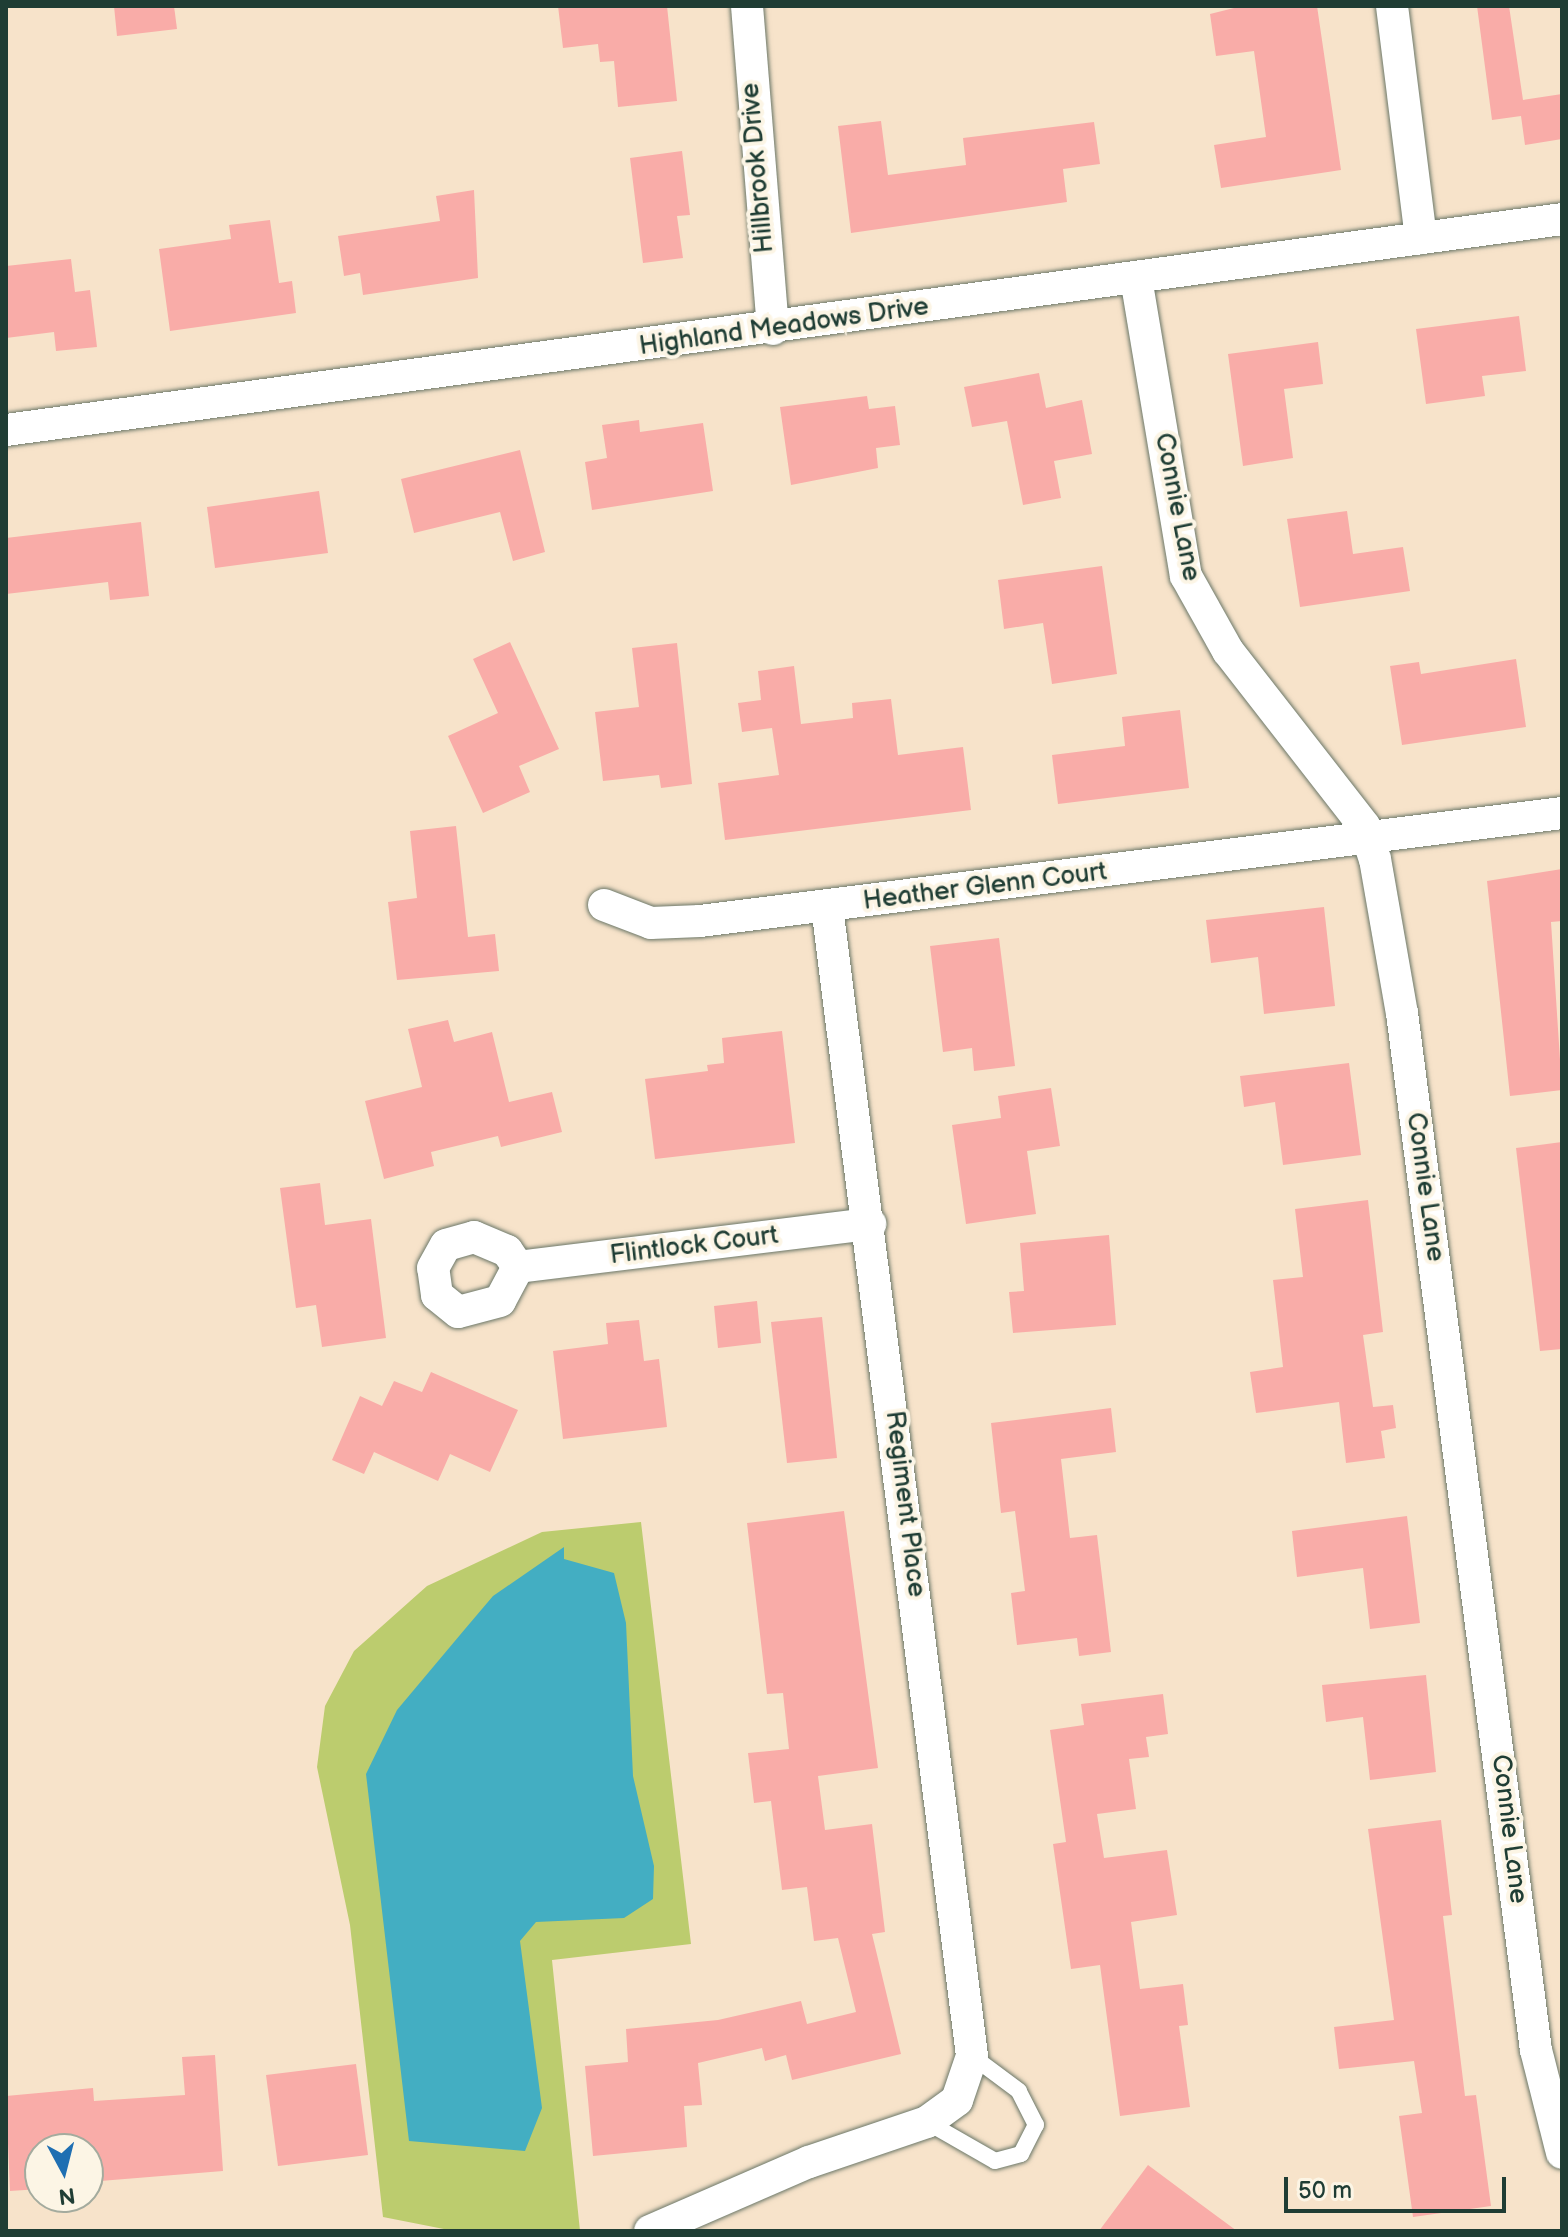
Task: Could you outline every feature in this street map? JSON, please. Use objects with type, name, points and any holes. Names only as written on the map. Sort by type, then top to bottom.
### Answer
[{"type":"street","name":"Hillbrook Drive","points":[[747,6],[773,329]]},
{"type":"street","points":[[1392,6],[1421,238]]},
{"type":"street","name":"Highland Meadows Drive","points":[[6,430],[773,329],[1562,219]]},
{"type":"street","name":"Connie Lane","points":[[1136,278],[1186,576],[1221,641],[1345,797],[1369,841],[1402,1013],[1562,2153]]},
{"type":"street","name":"Heather Glenn Court","points":[[604,905],[651,923],[827,906],[1369,841],[1562,813]]},
{"type":"street","name":"Regiment Place","points":[[827,906],[870,1224],[972,2056],[957,2100],[927,2122]]},
{"type":"street","name":"Flintlock Court","points":[[518,1267],[870,1224]]},
{"type":"street","points":[[650,2231],[809,2162],[927,2122]]},
{"type":"lane","points":[[927,2122],[995,2161],[1021,2154],[1036,2125],[1031,2114],[1019,2091],[972,2056]]},
{"type":"green space","points":[[641,1522],[691,1944],[552,1960],[580,2231],[454,2231],[383,2217],[350,1925],[317,1767],[325,1706],[354,1651],[427,1586],[542,1532]]},
{"type":"water","points":[[564,1547],[564,1559],[614,1573],[626,1623],[633,1776],[654,1866],[653,1899],[624,1918],[536,1922],[520,1941],[542,2108],[525,2151],[409,2141],[366,1774],[397,1710],[493,1596]]},
{"type":"building","points":[[114,6],[174,6],[177,29],[117,36]]},
{"type":"building","points":[[558,6],[667,6],[677,101],[618,107],[614,61],[600,62],[598,44],[563,48]]},
{"type":"building","points":[[1242,6],[1317,6],[1341,170],[1221,188],[1214,145],[1266,137],[1254,51],[1216,56],[1210,14]]},
{"type":"building","points":[[1477,6],[1509,6],[1523,100],[1562,94],[1562,139],[1525,145],[1521,116],[1492,120]]},
{"type":"building","points":[[881,121],[888,175],[966,165],[963,138],[1094,122],[1100,164],[1063,169],[1067,202],[851,233],[838,126]]},
{"type":"building","points":[[682,151],[690,215],[677,216],[683,258],[643,263],[630,158]]},
{"type":"building","points":[[474,190],[478,278],[363,295],[360,273],[344,276],[338,236],[440,221],[436,196]]},
{"type":"building","points":[[270,220],[279,283],[292,281],[296,313],[170,331],[159,249],[231,239],[229,225]]},
{"type":"building","points":[[71,259],[75,292],[90,290],[97,347],[56,351],[54,332],[6,338],[6,266]]},
{"type":"building","points":[[1519,316],[1526,371],[1482,376],[1485,396],[1426,404],[1416,329]]},
{"type":"building","points":[[1318,342],[1323,384],[1284,389],[1293,458],[1243,466],[1228,354]]},
{"type":"building","points":[[1039,373],[1046,408],[1082,400],[1092,454],[1054,461],[1061,498],[1023,505],[1007,421],[972,427],[964,387]]},
{"type":"building","points":[[867,396],[869,409],[895,406],[900,445],[876,448],[878,468],[791,485],[780,407]]},
{"type":"building","points":[[639,420],[640,432],[703,423],[713,491],[592,510],[585,462],[607,458],[602,425]]},
{"type":"building","points":[[520,450],[545,552],[513,561],[500,512],[414,533],[401,479]]},
{"type":"building","points":[[319,491],[328,553],[215,568],[207,507]]},
{"type":"building","points":[[1347,511],[1353,554],[1403,547],[1410,591],[1300,607],[1287,519]]},
{"type":"building","points":[[141,522],[149,596],[110,600],[108,582],[6,594],[6,538]]},
{"type":"building","points":[[1102,566],[1117,674],[1052,684],[1043,623],[1004,629],[998,580]]},
{"type":"building","points":[[510,642],[559,749],[519,766],[530,792],[483,813],[448,736],[498,713],[473,659]]},
{"type":"building","points":[[677,643],[692,784],[661,788],[659,775],[603,781],[595,712],[639,707],[632,648]]},
{"type":"building","points":[[1516,659],[1526,727],[1402,745],[1390,666],[1419,662],[1421,674]]},
{"type":"building","points":[[794,666],[801,724],[853,718],[852,703],[891,699],[898,755],[963,747],[971,810],[725,840],[718,783],[779,775],[772,728],[742,732],[738,703],[761,700],[758,671]]},
{"type":"building","points":[[1180,710],[1189,788],[1058,804],[1052,755],[1125,746],[1122,717]]},
{"type":"building","points":[[456,826],[468,937],[495,934],[499,971],[397,980],[388,902],[417,898],[410,831]]},
{"type":"building","points":[[1562,869],[1562,921],[1551,922],[1562,1090],[1510,1096],[1487,881]]},
{"type":"building","points":[[1324,907],[1335,1006],[1264,1014],[1258,957],[1211,963],[1206,920]]},
{"type":"building","points":[[999,938],[1015,1066],[974,1071],[972,1048],[943,1052],[930,946]]},
{"type":"building","points":[[448,1020],[454,1042],[492,1032],[509,1102],[552,1092],[562,1132],[501,1147],[498,1136],[431,1152],[434,1166],[384,1179],[365,1101],[422,1087],[408,1029]]},
{"type":"building","points":[[782,1031],[795,1143],[655,1159],[645,1079],[708,1071],[707,1065],[724,1063],[722,1038]]},
{"type":"building","points":[[1349,1063],[1361,1155],[1283,1165],[1275,1102],[1244,1107],[1240,1076]]},
{"type":"building","points":[[1051,1088],[1060,1146],[1027,1151],[1036,1214],[966,1224],[952,1125],[1001,1118],[998,1096]]},
{"type":"building","points":[[1562,1142],[1562,1349],[1540,1351],[1516,1148]]},
{"type":"building","points":[[320,1183],[325,1225],[371,1219],[386,1338],[322,1347],[316,1305],[296,1308],[280,1188]]},
{"type":"building","points":[[1368,1200],[1383,1332],[1363,1335],[1373,1407],[1393,1405],[1396,1428],[1381,1431],[1385,1458],[1346,1463],[1339,1402],[1256,1413],[1250,1372],[1283,1367],[1273,1280],[1303,1277],[1295,1209]]},
{"type":"building","points":[[1109,1235],[1116,1325],[1013,1333],[1009,1292],[1024,1291],[1020,1243]]},
{"type":"building","points":[[757,1301],[761,1343],[718,1348],[714,1306]]},
{"type":"building","points":[[822,1317],[837,1458],[787,1463],[771,1322]]},
{"type":"building","points":[[639,1320],[644,1361],[659,1359],[667,1427],[563,1439],[553,1351],[608,1344],[606,1323]]},
{"type":"building","points":[[431,1372],[518,1410],[490,1472],[450,1454],[438,1481],[374,1452],[364,1474],[332,1460],[360,1396],[382,1406],[394,1381],[422,1392]]},
{"type":"building","points":[[1111,1408],[1116,1452],[1061,1459],[1070,1538],[1097,1535],[1111,1652],[1079,1656],[1077,1638],[1017,1645],[1011,1593],[1025,1591],[1015,1511],[1001,1513],[991,1423]]},
{"type":"building","points":[[844,1511],[878,1768],[818,1776],[825,1830],[872,1824],[885,1932],[872,1934],[901,2054],[792,2080],[786,2055],[765,2061],[762,2048],[698,2063],[702,2105],[684,2106],[687,2147],[593,2156],[585,2066],[628,2062],[626,2029],[718,2020],[801,2001],[807,2024],[856,2012],[838,1938],[814,1941],[807,1887],[782,1890],[771,1801],[754,1803],[748,1753],[789,1749],[783,1693],[767,1694],[747,1523]]},
{"type":"building","points":[[1407,1516],[1420,1623],[1370,1629],[1363,1568],[1297,1577],[1292,1531]]},
{"type":"building","points":[[1426,1675],[1436,1772],[1370,1780],[1363,1717],[1326,1722],[1322,1685]]},
{"type":"building","points":[[1163,1694],[1168,1734],[1146,1737],[1149,1757],[1129,1759],[1136,1809],[1097,1814],[1104,1858],[1167,1850],[1177,1915],[1131,1922],[1140,1989],[1183,1984],[1188,2025],[1179,2026],[1190,2107],[1120,2116],[1100,1965],[1071,1969],[1053,1844],[1066,1842],[1050,1730],[1084,1725],[1081,1704]]},
{"type":"building","points":[[1441,1820],[1452,1915],[1443,1916],[1465,2096],[1476,2095],[1491,2206],[1413,2217],[1399,2116],[1422,2113],[1414,2061],[1339,2069],[1334,2027],[1394,2020],[1368,1829]]},
{"type":"building","points":[[215,2055],[223,2171],[104,2181],[104,2133],[24,2133],[24,2190],[10,2191],[6,2096],[93,2088],[94,2101],[185,2095],[182,2057]]},
{"type":"building","points":[[356,2064],[368,2155],[278,2166],[266,2075]]},
{"type":"building","points":[[1148,2165],[1199,2203],[1237,2231],[1099,2231]]}]
